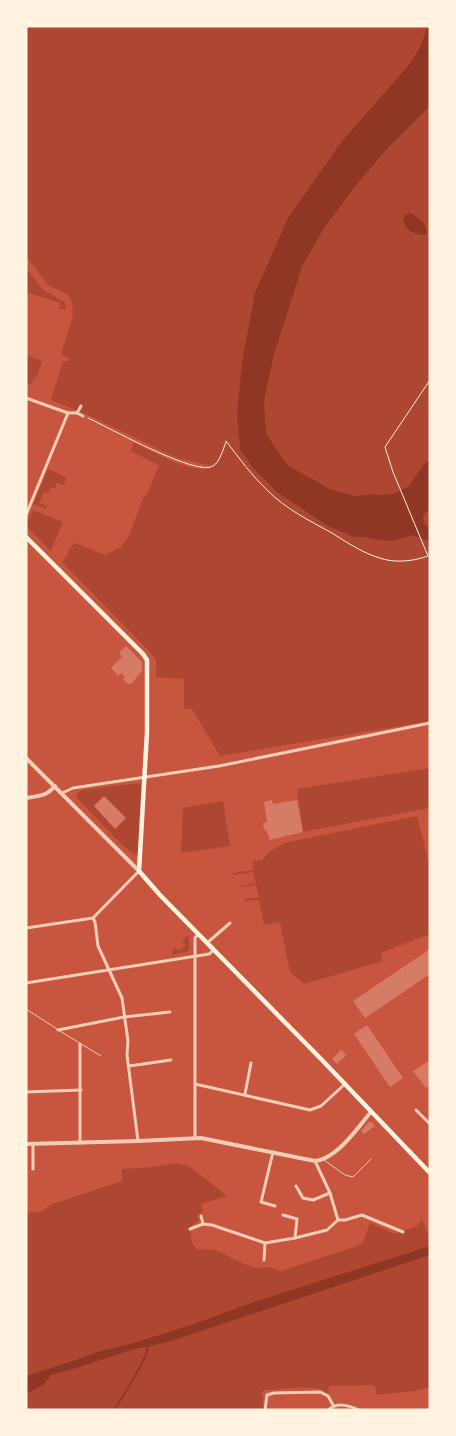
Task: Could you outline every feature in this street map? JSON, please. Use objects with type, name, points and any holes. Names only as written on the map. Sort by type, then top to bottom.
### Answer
[{"type":"main road","points":[[26,537],[111,621],[147,660],[145,777],[139,871],[207,944],[430,1173]]},
{"type":"street","points":[[26,398],[68,413],[77,413],[83,416]]},
{"type":"street","points":[[77,413],[81,406]]},
{"type":"street","points":[[26,515],[68,413]]},
{"type":"street","points":[[62,793],[73,788],[220,766],[430,723]]},
{"type":"street","points":[[26,758],[139,871],[93,918],[26,928]]},
{"type":"street","points":[[26,798],[43,795],[50,792],[55,786]]},
{"type":"street","points":[[93,918],[96,922],[98,946],[119,989],[128,1041],[127,1055],[138,1141]]},
{"type":"street","points":[[207,944],[230,923]]},
{"type":"street","points":[[194,1138],[195,938],[198,934]]},
{"type":"street","points":[[26,983],[211,954],[214,950]]},
{"type":"street","points":[[58,1030],[124,1017],[170,1012]]},
{"type":"street","points":[[80,1044],[80,1143]]},
{"type":"street","points":[[129,1066],[171,1060]]},
{"type":"street","points":[[245,1094],[251,1063]]},
{"type":"street","points":[[195,1084],[310,1110],[321,1106],[345,1084]]},
{"type":"street","points":[[26,1092],[81,1090]]},
{"type":"street","points":[[416,1110],[430,1124]]},
{"type":"street","points":[[26,1144],[194,1138],[213,1140],[315,1162],[324,1160],[333,1154],[371,1112]]},
{"type":"street","points":[[33,1144],[33,1169]]},
{"type":"street","points":[[273,1152],[261,1202],[275,1206]]},
{"type":"street","points":[[315,1162],[330,1193],[338,1220]]},
{"type":"street","points":[[296,1186],[303,1198],[313,1200],[330,1193]]},
{"type":"street","points":[[283,1215],[297,1219],[295,1238]]},
{"type":"street","points":[[190,1229],[203,1224],[222,1228],[265,1243],[327,1230],[338,1220],[362,1215],[403,1232]]},
{"type":"street","points":[[201,1216],[203,1224]]},
{"type":"street","points":[[264,1260],[265,1243]]},
{"type":"street","points":[[265,1410],[267,1395],[274,1392],[320,1392],[328,1396],[333,1405]]},
{"type":"street","points":[[328,1410],[333,1405],[346,1405],[359,1410]]},
{"type":"lane","points":[[26,1009],[101,1056]]},
{"type":"lane","points":[[324,1160],[345,1175],[353,1177],[371,1159]]},
{"type":"path","points":[[83,416],[160,453],[196,466],[210,468],[214,466],[226,441],[246,468],[269,493],[312,522],[366,553],[390,560],[416,560],[428,556],[393,472],[385,447],[430,380]]},
{"type":"shaded area","points":[[27,26],[428,26],[419,49],[408,66],[342,141],[242,362],[237,413],[240,449],[354,537],[377,540],[412,535],[423,515],[430,509],[430,721],[220,756],[192,709],[184,709],[184,679],[156,677],[156,661],[150,652],[62,562],[75,543],[105,555],[121,547],[129,536],[143,498],[148,492],[159,465],[130,451],[134,443],[193,468],[203,469],[210,468],[211,466],[177,458],[86,414],[51,400],[63,361],[66,362],[70,359],[61,354],[73,315],[72,303],[68,295],[48,285],[26,256]]},
{"type":"shaded area","points":[[428,26],[430,26],[430,106],[386,150],[353,189],[323,230],[302,267],[274,355],[264,401],[266,433],[280,455],[289,466],[330,489],[356,496],[395,493],[409,486],[424,464],[430,459],[430,509],[423,515],[424,524],[430,528],[430,542],[412,535],[392,541],[377,540],[354,537],[328,526],[277,492],[253,468],[240,449],[237,413],[242,362],[255,293],[288,218],[342,141],[408,66],[419,49]]},
{"type":"shaded area","points":[[430,106],[430,459],[424,464],[409,487],[395,493],[356,496],[330,489],[289,466],[266,433],[264,401],[274,355],[302,267],[323,230],[353,189],[386,150]]},
{"type":"shaded area","points":[[410,213],[424,223],[427,233],[424,235],[413,233],[408,229],[403,220],[405,215]]},
{"type":"shaded area","points":[[26,268],[43,290],[65,302],[65,310],[59,309],[60,303],[26,292]]},
{"type":"shaded area","points":[[28,356],[42,361],[37,377],[34,377],[31,385],[26,383],[26,362]]},
{"type":"shaded area","points":[[48,469],[67,478],[63,485],[56,482],[55,489],[51,487],[48,493],[44,492],[39,503],[47,506],[46,509],[33,504]]},
{"type":"shaded area","points":[[33,510],[63,522],[51,551],[27,527]]},
{"type":"shaded area","points":[[430,768],[430,811],[429,808],[303,832],[297,789]]},
{"type":"shaded area","points":[[141,783],[143,787],[138,852],[135,855],[122,845],[76,797],[82,790]]},
{"type":"shaded area","points":[[223,801],[230,846],[181,853],[183,808]]},
{"type":"shaded area","points":[[417,816],[430,868],[430,934],[383,952],[381,955],[383,961],[304,984],[290,972],[280,922],[264,925],[259,900],[245,901],[245,899],[259,897],[256,885],[241,886],[256,883],[253,872],[233,875],[233,873],[253,870],[253,861],[262,860],[269,852],[284,843]]},
{"type":"shaded area","points":[[188,935],[189,951],[172,955],[175,948],[179,951],[186,945],[182,941]]},
{"type":"shaded area","points":[[176,1163],[189,1166],[227,1196],[201,1204],[203,1212],[198,1214],[198,1221],[190,1227],[192,1243],[197,1250],[216,1250],[256,1268],[268,1267],[281,1271],[357,1246],[363,1242],[370,1223],[395,1234],[417,1226],[422,1220],[430,1238],[430,1387],[414,1391],[377,1395],[375,1386],[370,1385],[329,1386],[328,1393],[316,1388],[264,1390],[261,1394],[263,1396],[263,1410],[26,1410],[26,1213],[42,1211],[50,1205],[122,1181],[122,1169]]},
{"type":"shaded area","points":[[430,1246],[430,1255],[168,1342],[131,1350],[51,1375],[43,1385],[26,1394],[26,1376],[97,1352],[134,1343],[194,1324],[257,1301]]},
{"type":"building","points":[[126,646],[142,662],[142,671],[131,684],[128,684],[123,679],[125,677],[121,673],[118,676],[111,668],[122,657],[119,653]]},
{"type":"building","points":[[104,796],[126,818],[115,829],[94,806]]},
{"type":"building","points":[[272,800],[273,804],[297,800],[303,832],[270,840],[266,830],[264,830],[263,823],[267,822],[264,802]]},
{"type":"building","points":[[430,949],[430,974],[365,1018],[353,1001]]},
{"type":"building","points":[[367,1025],[403,1078],[390,1087],[354,1034]]},
{"type":"building","points":[[341,1050],[346,1055],[337,1064],[332,1059]]},
{"type":"building","points":[[430,1060],[430,1085],[426,1088],[413,1071]]},
{"type":"building","points":[[370,1121],[375,1126],[364,1134],[361,1131]]},
{"type":"waterway","points":[[114,1410],[145,1358],[148,1345]]}]
